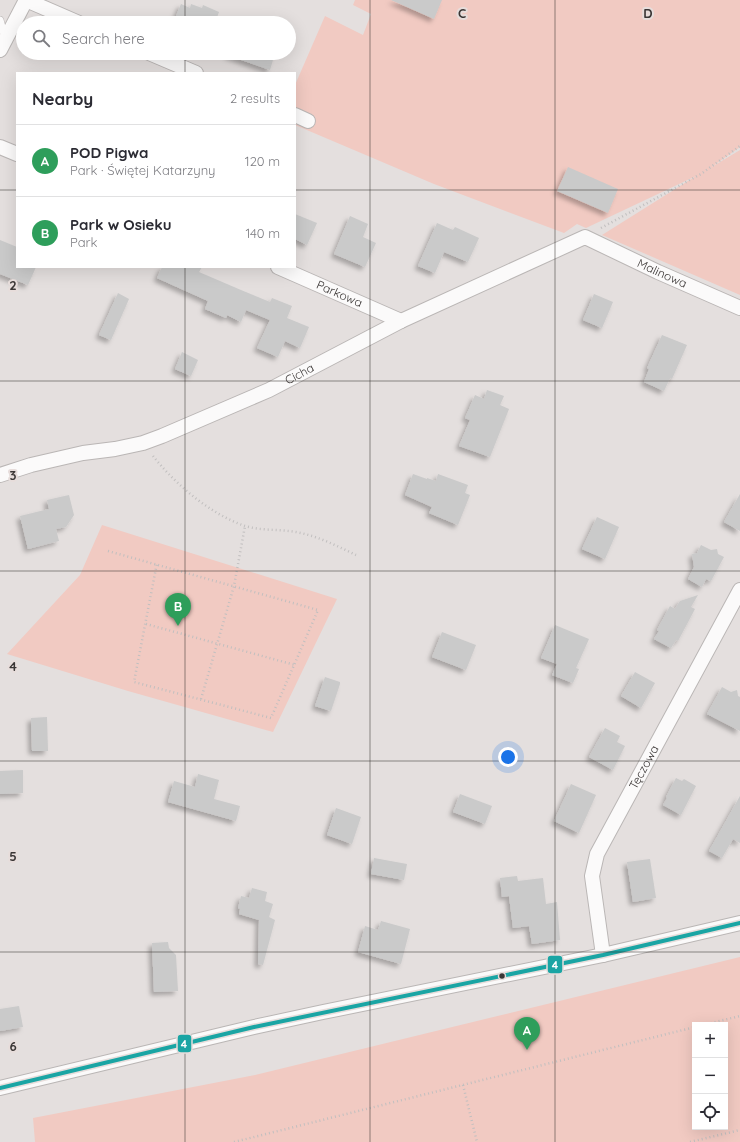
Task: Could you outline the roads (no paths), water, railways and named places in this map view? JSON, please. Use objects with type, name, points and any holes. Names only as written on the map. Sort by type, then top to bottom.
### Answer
[{"type":"street","points":[[18,16],[26,0],[63,16]]},
{"type":"street","points":[[3,45],[16,20]]},
{"type":"street","points":[[165,60],[194,72]]},
{"type":"street","points":[[296,115],[308,121]]},
{"type":"street","points":[[0,147],[16,154]]},
{"type":"street","name":"Malinowa","points":[[585,237],[658,272],[740,308]]},
{"type":"street","name":"Cicha","points":[[0,475],[31,465],[82,453],[115,449],[142,443],[269,390],[402,321],[585,237]]},
{"type":"street","name":"Parkowa","points":[[280,268],[402,321]]},
{"type":"street","name":"Tęczowa","points":[[603,955],[592,876],[597,854],[740,590]]},
{"type":"street","points":[[0,1088],[307,1015],[603,955],[740,922]]},
{"type":"lane","points":[[0,20],[3,45]]},
{"type":"place","name":"Park w Osieku","points":[[178,626]]},
{"type":"place","name":"POD Pigwa","points":[[527,1050]]}]
